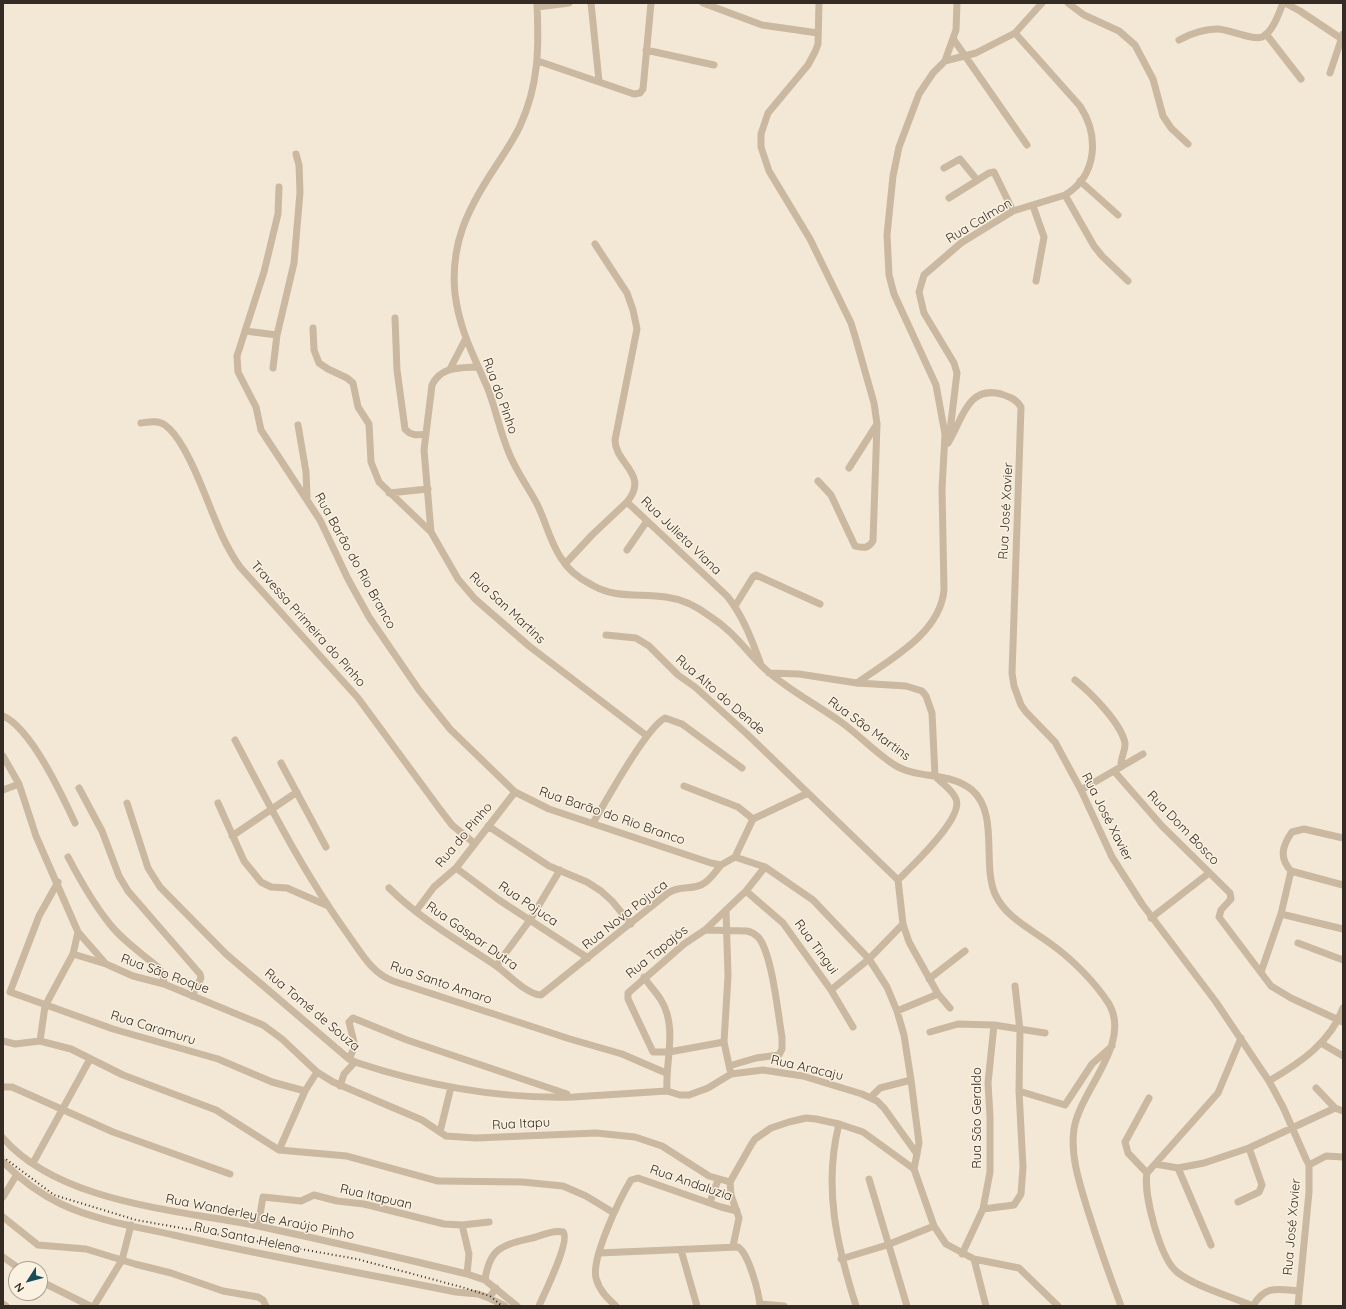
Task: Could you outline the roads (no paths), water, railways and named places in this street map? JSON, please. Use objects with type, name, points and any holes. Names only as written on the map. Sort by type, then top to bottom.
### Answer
[{"type":"street","points":[[537,5],[569,3]]},
{"type":"street","points":[[591,3],[599,81]]},
{"type":"street","points":[[538,61],[634,94],[640,93],[643,89],[651,3]]},
{"type":"street","points":[[703,3],[762,24],[818,33]]},
{"type":"street","points":[[818,481],[831,495],[856,546],[864,548],[870,546],[873,541],[877,424],[874,403],[851,323],[810,239],[769,171],[761,147],[761,134],[768,113],[808,65],[818,44],[819,3]]},
{"type":"street","points":[[856,683],[910,644],[928,625],[943,600],[942,489],[946,451],[944,427],[936,385],[891,284],[887,235],[891,188],[899,147],[922,88],[933,73],[945,61],[954,40],[957,18],[957,3]]},
{"type":"street","points":[[945,61],[964,57],[994,45],[1015,33],[1042,3]]},
{"type":"street","points":[[1068,3],[1084,15],[1119,31],[1135,45],[1153,79],[1163,116],[1171,128],[1188,144]]},
{"type":"street","points":[[1179,40],[1195,33],[1216,29],[1232,31],[1254,38],[1266,34],[1284,3],[1342,37],[1330,73]]},
{"type":"street","name":"Rua do Pinho","points":[[537,5],[538,61],[534,83],[520,126],[476,198],[465,220],[456,247],[454,282],[465,340],[492,401],[509,453],[539,507],[555,547],[565,564],[588,583],[608,593],[620,595],[665,596],[695,607],[727,628],[769,673]]},
{"type":"street","name":"Rua Calmon","points":[[946,451],[957,373],[954,363],[924,313],[919,292],[921,282],[928,270],[961,243],[1012,211],[1033,206],[1065,195],[1071,191],[1080,181],[1090,163],[1093,152],[1091,128],[1088,118],[1080,106],[1015,33]]},
{"type":"street","points":[[1266,34],[1301,79]]},
{"type":"street","points":[[954,40],[964,57],[1027,145]]},
{"type":"street","points":[[646,50],[714,65]]},
{"type":"street","points":[[273,368],[277,335],[294,263],[300,192],[299,165],[296,154]]},
{"type":"street","points":[[944,168],[960,159],[977,180]]},
{"type":"street","points":[[949,198],[989,173],[994,172],[1012,211]]},
{"type":"street","points":[[1080,181],[1118,215]]},
{"type":"street","name":"Rua Barão do Rio Branco","points":[[279,187],[278,214],[271,245],[237,356],[239,377],[256,407],[261,430],[324,526],[348,579],[369,616],[419,690],[450,729],[515,792],[549,809],[721,865]]},
{"type":"street","points":[[1065,195],[1094,246],[1102,256],[1128,281]]},
{"type":"street","points":[[1033,206],[1044,237],[1036,281]]},
{"type":"street","points":[[595,244],[627,292],[637,329],[615,440],[615,448],[632,472],[635,485],[634,494],[627,502]]},
{"type":"street","points":[[395,318],[397,370],[405,429],[408,433],[414,435],[426,434]]},
{"type":"street","points":[[313,328],[314,350],[319,363],[347,378],[353,383],[358,407],[369,424],[370,453],[375,474],[379,482],[431,532]]},
{"type":"street","points":[[245,330],[277,335]]},
{"type":"street","points":[[450,369],[465,340]]},
{"type":"street","points":[[450,369],[478,367]]},
{"type":"street","name":"Rua San Martins","points":[[450,369],[437,377],[432,385],[424,450],[431,532],[458,579],[475,599],[529,646],[647,736]]},
{"type":"street","name":"Rua José Xavier","points":[[948,443],[968,406],[980,394],[993,392],[1010,396],[1018,402],[1021,407],[1012,646],[1014,686],[1018,698],[1026,712],[1055,742],[1081,790],[1112,857],[1151,918],[1241,1038],[1270,1081],[1293,1129],[1308,1165],[1309,1192],[1298,1291],[1298,1306]]},
{"type":"street","name":"Travessa Primeira do Pinho","points":[[141,422],[158,422],[165,425],[174,434],[192,462],[226,546],[240,567],[358,698],[452,825],[474,843]]},
{"type":"street","points":[[849,468],[877,424]]},
{"type":"street","points":[[298,425],[306,472],[307,498]]},
{"type":"street","points":[[389,493],[428,489]]},
{"type":"street","name":"Rua Julieta Viana","points":[[565,564],[592,535],[627,502],[727,596],[735,606],[748,630],[761,665]]},
{"type":"street","points":[[626,550],[647,521]]},
{"type":"street","points":[[735,606],[753,576],[756,575],[820,604]]},
{"type":"street","name":"Rua Alto do Dende","points":[[606,634],[636,638],[649,646],[678,675],[695,687],[743,729],[898,880]]},
{"type":"street","name":"Rua São Martins","points":[[769,673],[817,676],[856,683],[906,686],[922,691],[926,696],[932,713],[935,776]]},
{"type":"street","name":"Rua São Martins","points":[[769,673],[849,727],[893,764],[911,773],[935,776],[958,782],[976,794],[986,812],[991,880],[999,900],[1017,920],[1057,948],[1102,994],[1112,1010],[1114,1017],[1112,1046]]},
{"type":"street","points":[[1076,680],[1098,700],[1123,738],[1125,746],[1121,756],[1121,767]]},
{"type":"street","points":[[3,716],[14,724],[34,747],[61,792],[75,823]]},
{"type":"street","points":[[593,823],[647,736],[665,718],[682,724],[742,768]]},
{"type":"street","name":"Rua Santo Amaro","points":[[235,740],[272,810],[326,905],[369,964],[385,978],[570,1039],[622,1054],[666,1073]]},
{"type":"street","points":[[1081,790],[1143,754]]},
{"type":"street","name":"Rua São Roque","points":[[3,756],[19,784],[36,836],[58,882],[78,932],[106,964],[133,976],[164,984],[263,1025],[282,1039],[317,1072]]},
{"type":"street","points":[[281,763],[326,847]]},
{"type":"street","name":"Rua Dom Bosco","points":[[1114,771],[1162,826],[1230,893],[1232,896],[1229,902],[1221,910],[1220,917],[1260,972]]},
{"type":"street","points":[[935,776],[957,800],[955,809],[945,829],[934,843],[898,880],[903,924],[912,949],[938,994],[950,1008]]},
{"type":"street","points":[[3,790],[19,784]]},
{"type":"street","points":[[684,786],[738,808],[753,819]]},
{"type":"street","points":[[79,788],[102,831],[119,876],[128,890],[200,974],[201,978],[192,996]]},
{"type":"street","points":[[232,836],[297,792]]},
{"type":"street","name":"Rua do Pinho","points":[[416,912],[434,887],[456,868],[515,792]]},
{"type":"street","points":[[721,865],[735,857],[753,819],[808,793]]},
{"type":"street","name":"Rua Tomé de Souza","points":[[127,803],[148,868],[160,887],[226,954],[352,1061],[451,1087],[537,1096],[572,1097]]},
{"type":"street","points":[[218,803],[244,861],[261,882],[270,887],[287,888],[326,905]]},
{"type":"street","points":[[488,826],[549,866],[587,882],[601,891],[612,900],[631,924]]},
{"type":"street","points":[[1341,1021],[1276,990],[1267,983],[1260,972],[1281,914],[1290,874],[1284,864],[1284,846],[1292,832],[1304,829],[1343,838]]},
{"type":"street","points":[[68,857],[82,884],[109,923],[159,968],[163,975],[164,984]]},
{"type":"street","points":[[735,857],[765,867],[814,900],[869,959],[888,987],[904,1035],[911,1080],[919,1143],[914,1169],[934,1226],[946,1244],[962,1254],[974,1259],[1019,1268],[1058,1306]]},
{"type":"street","name":"Rua Nova Pojuca","points":[[546,993],[676,888],[700,886],[705,883],[721,865]]},
{"type":"street","name":"Rua Tapajós","points":[[724,1042],[669,1052],[655,1053],[652,1050],[628,999],[628,993],[644,977],[684,944],[705,930],[746,891],[765,867]]},
{"type":"street","name":"Rua Pojuca","points":[[456,868],[530,920],[588,958]]},
{"type":"street","points":[[496,966],[530,920],[560,870]]},
{"type":"street","points":[[1151,918],[1208,873]]},
{"type":"street","points":[[1290,874],[1343,884]]},
{"type":"street","name":"Rua Caramuru","points":[[58,882],[39,916],[16,976],[6,991],[45,1006],[171,1047],[218,1060],[272,1082],[305,1091]]},
{"type":"street","name":"Rua Gaspar Dutra","points":[[389,888],[404,903],[416,912],[534,993],[541,995],[546,993]]},
{"type":"street","name":"Rua Tingui","points":[[746,891],[783,922],[832,990],[853,1027]]},
{"type":"street","points":[[705,930],[728,931],[753,933],[763,945],[769,967],[782,1037],[782,1049],[780,1055],[756,1058],[730,1070],[724,1042],[728,976],[728,931],[726,910]]},
{"type":"street","points":[[1281,914],[1343,929]]},
{"type":"street","points":[[832,990],[869,959],[903,924]]},
{"type":"street","points":[[40,1041],[45,1006],[73,954],[78,932]]},
{"type":"street","points":[[1298,943],[1343,960]]},
{"type":"street","points":[[929,979],[965,951]]},
{"type":"street","points":[[73,954],[106,964]]},
{"type":"street","points":[[644,977],[661,1000],[670,1028],[666,1073],[667,1091]]},
{"type":"street","points":[[983,1208],[1014,1205],[1021,1194],[1023,1167],[1019,1091],[1020,1030],[1015,986]]},
{"type":"street","points":[[897,1011],[938,994]]},
{"type":"street","points":[[1270,1081],[1293,1067],[1321,1043],[1341,1021],[1343,1008]]},
{"type":"street","points":[[340,1086],[344,1074],[352,1061],[355,1046],[349,1022],[353,1018],[407,1040],[572,1097]]},
{"type":"street","points":[[930,1032],[958,1024],[994,1025],[1046,1033]]},
{"type":"street","name":"Rua São Geraldo","points":[[962,1254],[983,1208],[991,1158],[988,1083],[994,1025]]},
{"type":"street","points":[[1241,1038],[1218,1093],[1147,1173],[1147,1195],[1150,1212],[1167,1257],[1173,1268],[1198,1283],[1253,1306],[1260,1295],[1270,1290],[1298,1291]]},
{"type":"street","points":[[3,1041],[15,1044],[40,1041],[62,1045],[123,1075],[216,1110],[279,1150],[347,1156],[438,1181],[522,1182],[563,1186],[581,1193],[614,1213],[599,1253],[595,1269],[596,1278],[601,1290],[616,1306]]},
{"type":"street","points":[[1321,1043],[1343,1056]]},
{"type":"street","points":[[1019,1091],[1065,1105],[1092,1064],[1112,1046]]},
{"type":"street","points":[[1112,1046],[1079,1110],[1073,1142],[1075,1161],[1081,1186],[1100,1252],[1121,1306]]},
{"type":"street","points":[[32,1163],[61,1108],[90,1059]]},
{"type":"street","name":"Rua Aracaju","points":[[572,1097],[667,1091],[680,1095],[699,1092],[730,1070],[773,1070],[803,1076],[871,1097],[884,1108],[917,1154]]},
{"type":"street","points":[[279,1150],[305,1091],[317,1072]]},
{"type":"street","name":"Rua Itapu","points":[[317,1072],[340,1086],[422,1120],[451,1138],[596,1133],[636,1137],[662,1146],[718,1180],[730,1182]]},
{"type":"street","points":[[871,1097],[880,1088],[911,1080]]},
{"type":"street","points":[[3,1087],[12,1087],[113,1132],[230,1174]]},
{"type":"street","points":[[440,1132],[451,1087]]},
{"type":"street","points":[[1316,1088],[1335,1108],[1343,1111]]},
{"type":"street","points":[[1147,1173],[1128,1153],[1125,1142],[1149,1098]]},
{"type":"street","points":[[1155,1164],[1178,1168],[1204,1163],[1249,1148],[1293,1129],[1335,1108]]},
{"type":"street","points":[[733,1246],[738,1222],[737,1211],[731,1195],[730,1182],[755,1139],[771,1128],[806,1118],[839,1124],[871,1136],[914,1169]]},
{"type":"street","points":[[839,1124],[835,1140],[832,1177],[833,1212],[841,1259],[856,1306]]},
{"type":"street","name":"Rua Wanderley de Araújo Pinho","points":[[3,1138],[16,1152],[58,1180],[144,1205],[258,1226],[467,1274],[485,1280],[517,1306]]},
{"type":"street","points":[[1238,1202],[1259,1192],[1262,1185],[1249,1148]]},
{"type":"street","points":[[1308,1165],[1326,1156],[1343,1157]]},
{"type":"street","name":"Rua Santa Helena","points":[[3,1162],[16,1176],[62,1204],[85,1213],[131,1225],[261,1254],[478,1294],[505,1306]]},
{"type":"street","points":[[1178,1168],[1211,1245]]},
{"type":"street","points":[[3,1197],[16,1176]]},
{"type":"street","name":"Rua Andaluzia","points":[[614,1213],[631,1180],[638,1178],[737,1211]]},
{"type":"street","points":[[869,1179],[887,1245],[907,1306]]},
{"type":"street","points":[[710,1202],[718,1180]]},
{"type":"street","name":"Rua Itapuan","points":[[258,1226],[264,1199],[262,1197],[270,1196],[301,1201],[314,1195],[337,1201],[364,1204],[444,1224],[462,1225],[489,1222]]},
{"type":"street","points":[[3,1217],[38,1245],[50,1248],[79,1248],[171,1273],[222,1291],[258,1297],[263,1300],[266,1306]]},
{"type":"street","points":[[94,1306],[122,1260],[131,1225]]},
{"type":"street","points":[[462,1225],[469,1254],[467,1274]]},
{"type":"street","points":[[841,1259],[887,1245],[934,1226]]},
{"type":"street","points":[[485,1280],[487,1264],[505,1245],[544,1234],[563,1232],[565,1238],[563,1250],[538,1306]]},
{"type":"street","points":[[599,1253],[681,1250],[733,1246],[742,1249],[760,1305],[784,1306]]},
{"type":"street","points":[[681,1250],[697,1306]]},
{"type":"street","points":[[974,1259],[986,1306]]},
{"type":"street","points":[[48,1285],[81,1304],[90,1306]]},
{"type":"street","points":[[489,1298],[496,1288]]},
{"type":"railway","points":[[3,1157],[54,1195],[136,1220],[357,1259],[490,1296],[502,1306]]}]
